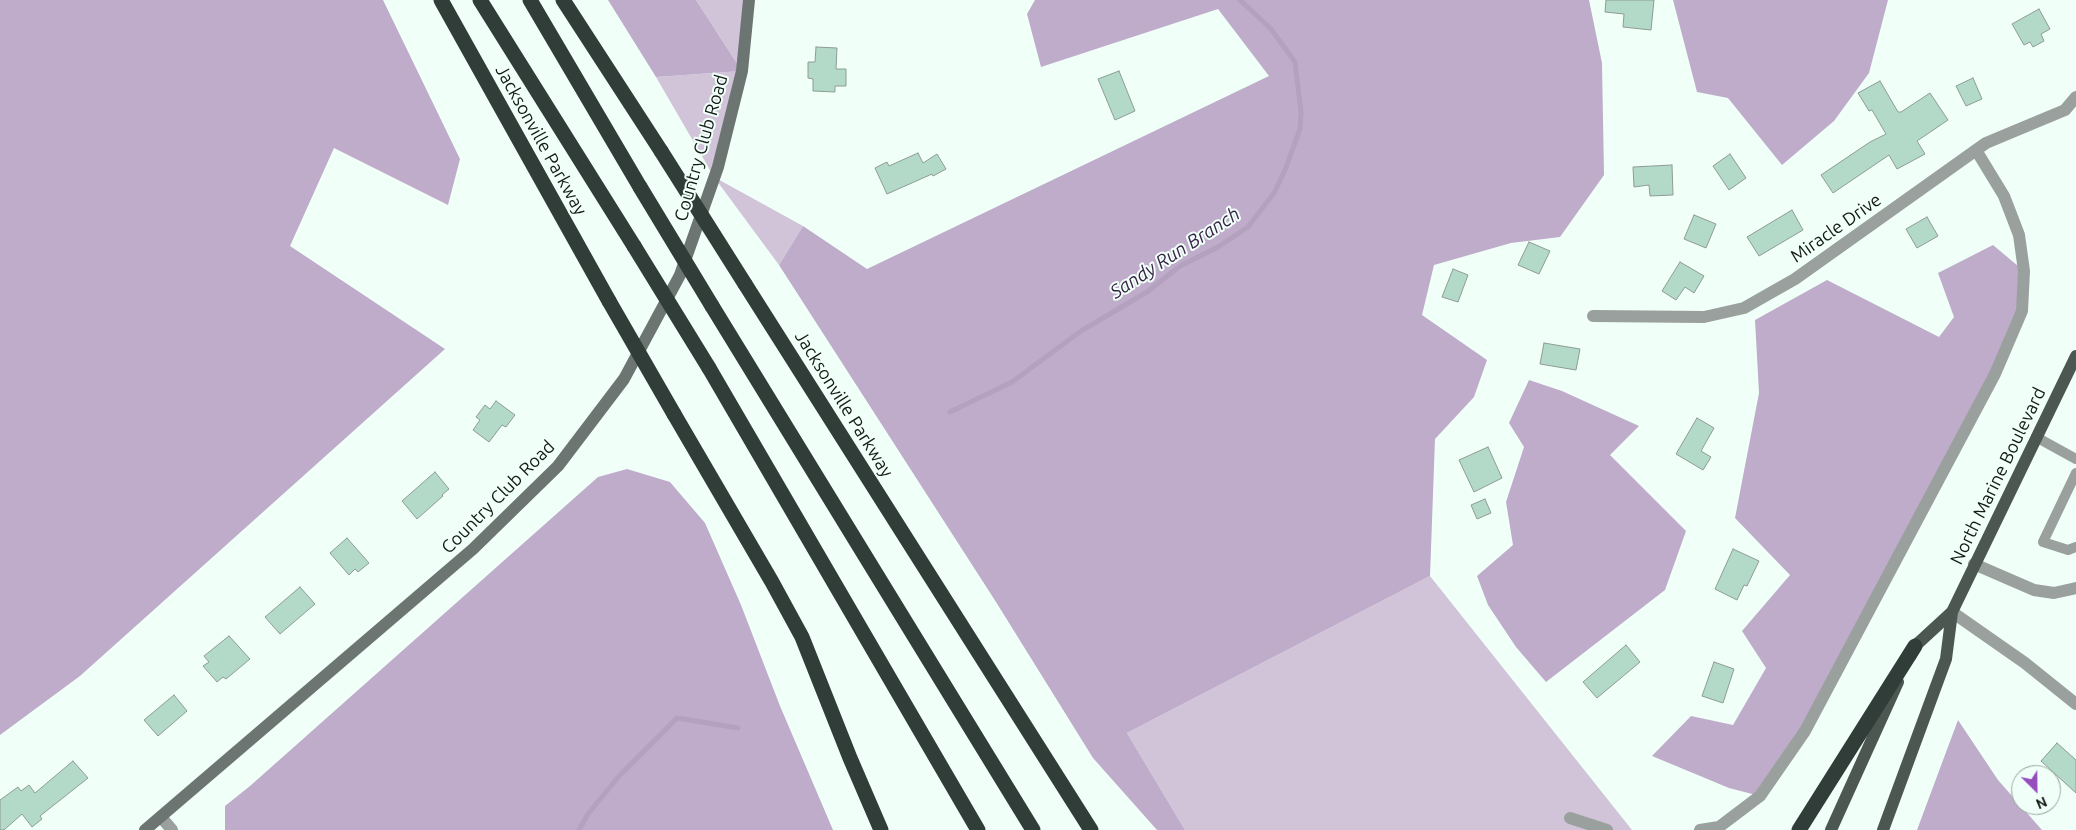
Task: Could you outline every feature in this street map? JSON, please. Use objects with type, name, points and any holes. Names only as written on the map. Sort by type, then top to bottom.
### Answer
[{"type":"highway","name":"Jacksonville Parkway","points":[[442,0],[609,302],[802,637],[881,830]]},
{"type":"highway","points":[[480,0],[709,368],[978,830]]},
{"type":"highway","points":[[530,0],[712,306],[1033,830]]},
{"type":"highway","name":"Jacksonville Parkway","points":[[563,0],[661,151],[1091,830]]},
{"type":"highway","points":[[1799,830],[1915,646]]},
{"type":"highway","points":[[1073,803],[1096,830]]},
{"type":"main road","name":"Country Club Road","points":[[145,830],[474,549],[558,466],[624,379],[680,275],[718,167],[742,71],[749,0]]},
{"type":"main road","name":"North Marine Boulevard","points":[[1883,830],[1946,659],[1952,612],[2074,364]]},
{"type":"main road","name":"North Marine Boulevard","points":[[1831,830],[1915,646],[1952,612]]},
{"type":"street","name":"Miracle Drive","points":[[1593,316],[1704,317],[1744,308],[1795,279],[1986,143],[2071,112],[2076,97]]},
{"type":"street","points":[[1700,830],[1718,827],[1760,796],[1805,731],[1995,374],[2022,311],[2024,271],[2019,235],[2004,196],[1976,150]]},
{"type":"street","points":[[1974,564],[2034,590],[2054,592],[2076,588]]},
{"type":"street","points":[[1952,612],[2025,663],[2076,704]]},
{"type":"street","points":[[161,817],[172,830]]},
{"type":"street","points":[[1570,818],[1607,830]]},
{"type":"lane","points":[[2036,438],[2076,459]]},
{"type":"lane","points":[[2076,473],[2043,542],[2068,550],[2076,546]]},
{"type":"shaded area","points":[[0,0],[383,0],[460,159],[448,205],[334,148],[290,246],[445,349],[80,676],[0,735]]},
{"type":"shaded area","points":[[608,0],[696,0],[742,71],[656,77]]},
{"type":"shaded area","points":[[696,0],[749,0],[742,71]]},
{"type":"shaded area","points":[[1035,0],[1589,0],[1602,63],[1604,175],[1560,237],[1511,243],[1434,265],[1422,315],[1487,360],[1474,397],[1435,439],[1430,576],[1127,733],[1185,830],[1157,830],[1093,758],[996,602],[779,265],[803,226],[867,269],[1269,76],[1218,9],[1041,67],[1027,14]]},
{"type":"shaded area","points":[[1673,0],[1888,0],[1869,73],[1834,121],[1782,165],[1728,98],[1697,92]]},
{"type":"shaded area","points":[[742,71],[714,177],[656,77]]},
{"type":"shaded area","points":[[714,177],[803,226],[779,265]]},
{"type":"shaded area","points":[[1993,245],[2024,271],[2022,311],[1805,731],[1760,796],[1729,788],[1652,756],[1691,716],[1733,725],[1766,668],[1742,631],[1790,575],[1735,518],[1759,393],[1755,320],[1827,280],[1939,337],[1954,317],[1938,273]]},
{"type":"shaded area","points":[[1529,380],[1562,391],[1639,426],[1610,455],[1686,531],[1665,590],[1546,682],[1516,647],[1488,605],[1477,576],[1513,545],[1506,502],[1524,447],[1509,423]]},
{"type":"shaded area","points":[[627,469],[670,482],[705,523],[741,605],[780,706],[833,830],[225,830],[225,806],[250,786],[598,477]]},
{"type":"shaded area","points":[[1430,576],[1632,830],[1185,830],[1127,733]]},
{"type":"shaded area","points":[[1958,720],[1998,780],[2011,795],[2011,815],[2029,815],[2042,830],[1917,830]]},
{"type":"building","points":[[1606,0],[1654,0],[1651,30],[1623,27],[1624,14],[1605,12]]},
{"type":"building","points":[[2039,9],[2050,29],[2041,34],[2044,41],[2033,47],[2030,42],[2024,45],[2012,24]]},
{"type":"building","points":[[816,47],[837,48],[836,69],[846,69],[846,86],[835,86],[835,92],[813,91],[813,79],[808,78],[808,62],[815,62]]},
{"type":"building","points":[[1119,71],[1135,111],[1115,120],[1098,79]]},
{"type":"building","points":[[1973,78],[1982,99],[1966,106],[1956,86]]},
{"type":"building","points":[[1880,81],[1898,112],[1901,112],[1930,93],[1948,120],[1917,141],[1925,154],[1897,169],[1889,155],[1833,193],[1821,175],[1870,142],[1886,134],[1872,110],[1869,111],[1858,93]]},
{"type":"building","points":[[918,153],[923,163],[937,154],[946,169],[887,194],[875,168],[887,162],[889,166]]},
{"type":"building","points":[[1730,154],[1746,178],[1729,190],[1713,166]]},
{"type":"building","points":[[1672,165],[1673,195],[1650,196],[1649,185],[1634,187],[1633,167]]},
{"type":"building","points":[[1792,210],[1803,230],[1759,256],[1747,237]]},
{"type":"building","points":[[1694,215],[1716,224],[1706,248],[1684,239]]},
{"type":"building","points":[[1927,217],[1938,236],[1917,248],[1906,229]]},
{"type":"building","points":[[1529,242],[1550,251],[1539,274],[1518,265]]},
{"type":"building","points":[[1680,262],[1704,276],[1694,293],[1685,287],[1676,300],[1662,291]]},
{"type":"building","points":[[1453,269],[1468,275],[1458,302],[1442,297]]},
{"type":"building","points":[[1544,343],[1580,349],[1576,370],[1540,364]]},
{"type":"building","points":[[496,401],[515,415],[506,427],[502,425],[489,442],[473,430],[480,420],[476,417],[485,405],[490,409]]},
{"type":"building","points":[[1697,418],[1714,428],[1701,451],[1711,457],[1703,470],[1676,454]]},
{"type":"building","points":[[1488,447],[1502,478],[1474,492],[1459,460]]},
{"type":"building","points":[[435,472],[449,489],[417,519],[402,501]]},
{"type":"building","points":[[1485,499],[1491,513],[1477,519],[1471,505]]},
{"type":"building","points":[[347,538],[369,563],[358,572],[355,569],[349,575],[330,553]]},
{"type":"building","points":[[1733,549],[1759,561],[1747,586],[1744,585],[1737,600],[1715,589]]},
{"type":"building","points":[[300,587],[315,604],[280,634],[265,617]]},
{"type":"building","points":[[229,636],[250,659],[226,679],[223,677],[217,682],[203,666],[209,662],[204,656]]},
{"type":"building","points":[[1626,645],[1640,662],[1597,698],[1583,682]]},
{"type":"building","points":[[1714,662],[1734,669],[1723,703],[1702,696]]},
{"type":"building","points":[[174,695],[187,711],[158,736],[144,720]]},
{"type":"building","points":[[2057,743],[2076,760],[2076,793],[2061,779],[2061,765],[2045,765],[2041,761]]},
{"type":"building","points":[[73,761],[88,778],[40,816],[42,819],[32,827],[22,814],[4,830],[0,830],[0,800],[18,787],[21,791],[29,785],[35,793]]},
{"type":"waterway","name":"Sandy Run Branch","points":[[950,412],[1012,382],[1081,331],[1147,292],[1180,266],[1218,247],[1248,227],[1274,193],[1285,170],[1300,129],[1301,112],[1295,62],[1271,29],[1240,0]]},
{"type":"waterway","name":"Sandy Run Branch","points":[[579,830],[588,814],[620,775],[677,718],[738,728]]}]
